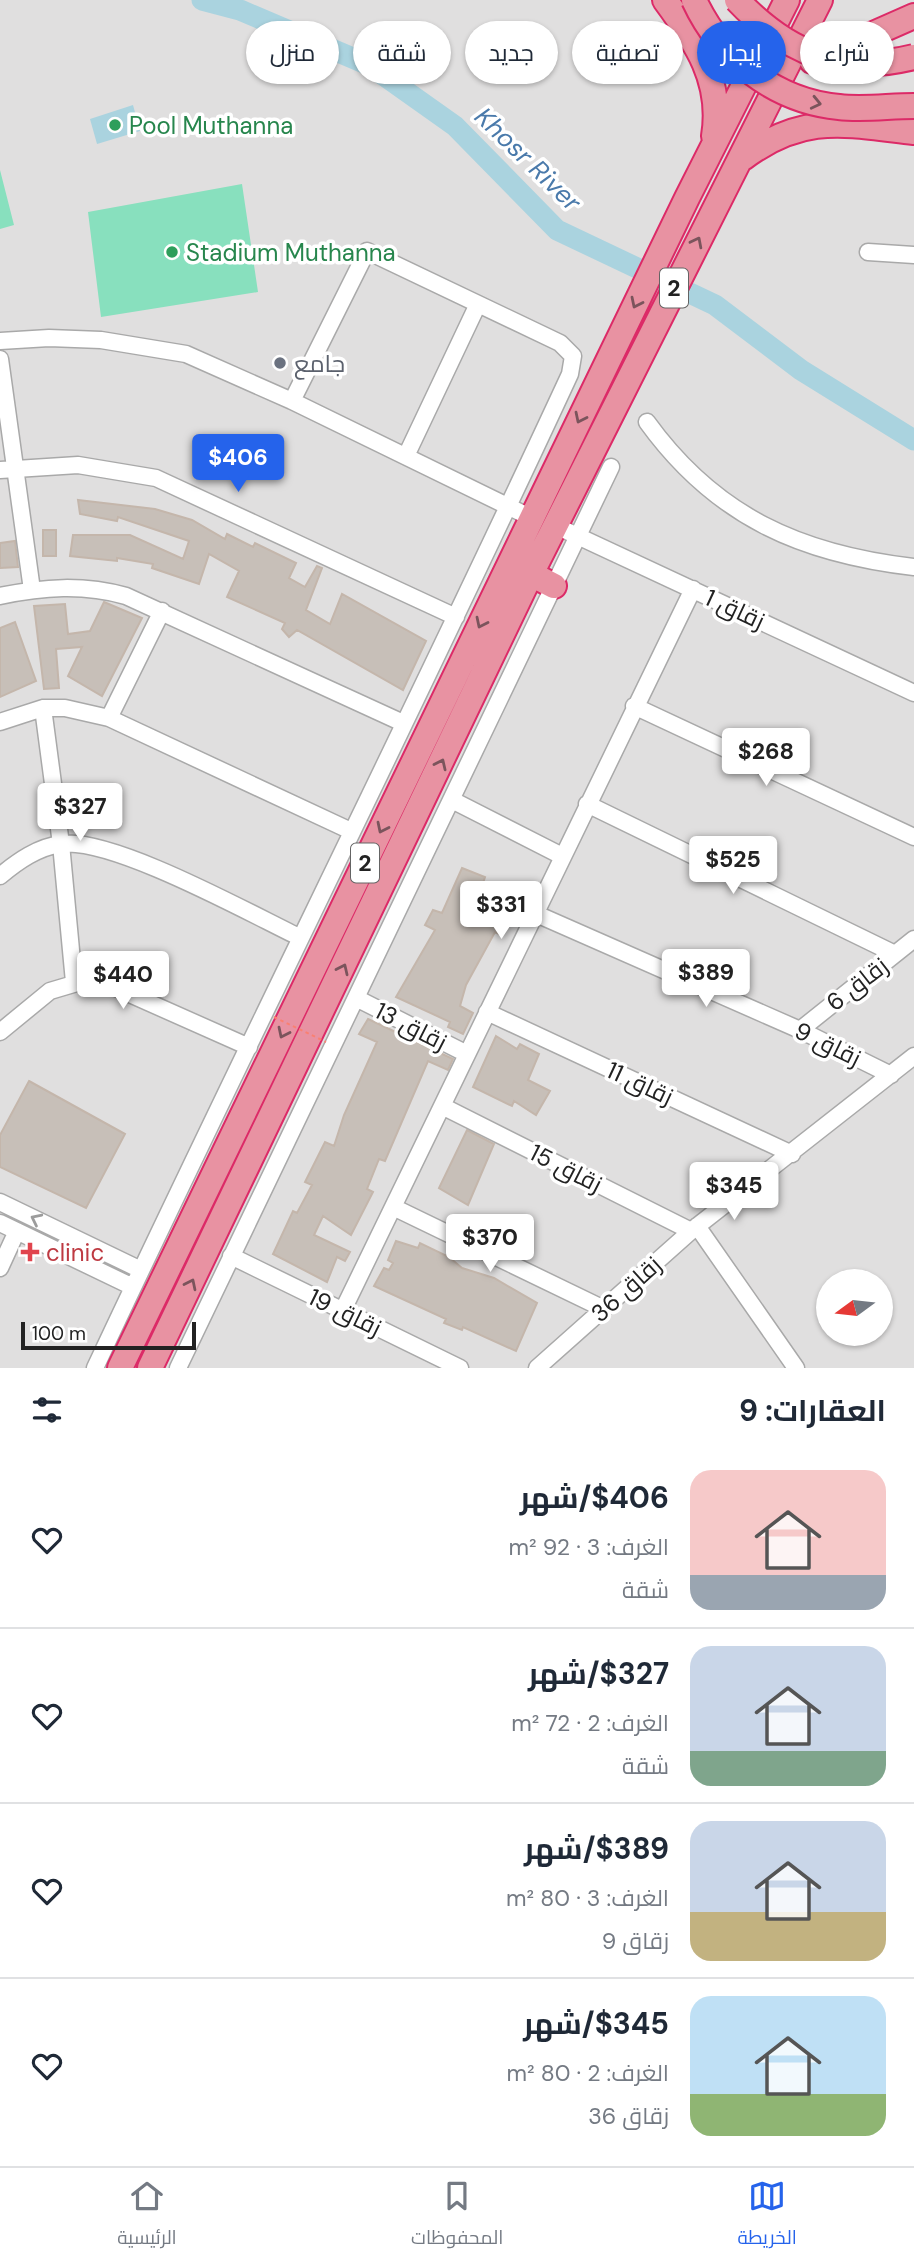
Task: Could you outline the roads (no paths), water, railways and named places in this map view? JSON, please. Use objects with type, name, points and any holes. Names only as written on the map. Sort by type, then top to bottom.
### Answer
[{"type":"highway","points":[[665,0],[706,61],[711,76],[717,107],[712,149]]},
{"type":"highway","points":[[694,0],[708,26],[731,56],[750,72],[793,96],[841,108],[914,106]]},
{"type":"highway","points":[[737,0],[764,26],[809,54],[869,65],[914,57]]},
{"type":"highway","name":"2","points":[[120,1368],[687,198],[787,0]]},
{"type":"highway","name":"2","points":[[786,66],[820,0]]},
{"type":"highway","points":[[786,72],[914,16]]},
{"type":"highway","name":"2","points":[[150,1368],[531,574],[777,84]]},
{"type":"highway","points":[[740,160],[765,141],[801,127],[823,124],[914,132]]},
{"type":"highway","points":[[531,574],[554,586]]},
{"type":"street","points":[[95,1368],[299,937],[509,506],[570,374],[573,356],[560,343],[367,251],[292,401]]},
{"type":"street","points":[[868,252],[914,255]]},
{"type":"street","points":[[406,456],[478,304]]},
{"type":"street","points":[[0,341],[49,338],[143,345],[208,362],[532,517]]},
{"type":"street","points":[[0,359],[7,469],[32,590]]},
{"type":"street","points":[[647,422],[676,460],[697,481],[756,523],[840,553],[914,567]]},
{"type":"street","points":[[7,469],[95,467],[156,478],[456,617]]},
{"type":"street","points":[[184,1366],[231,1256],[580,537],[611,467]]},
{"type":"street","name":"زقاق 1","points":[[556,526],[914,693]]},
{"type":"street","points":[[343,1310],[692,589]]},
{"type":"street","points":[[0,596],[32,590],[106,590],[162,611],[403,723]]},
{"type":"street","points":[[109,718],[162,611]]},
{"type":"street","points":[[634,706],[914,837]]},
{"type":"street","points":[[43,708],[61,844],[74,982]]},
{"type":"street","points":[[0,722],[43,708],[65,708],[109,718],[351,831]]},
{"type":"street","points":[[452,800],[562,856]]},
{"type":"street","points":[[587,804],[895,954]]},
{"type":"street","points":[[0,876],[35,852],[61,844],[94,846],[111,851],[299,937]]},
{"type":"street","name":"زقاق 9","points":[[534,913],[800,1030],[891,1075]]},
{"type":"street","name":"زقاق 6","points":[[800,1030],[914,939]]},
{"type":"street","points":[[0,1032],[50,991],[74,982],[101,982],[249,1047]]},
{"type":"street","name":"زقاق 13","points":[[356,998],[467,1054]]},
{"type":"street","name":"زقاق 11","points":[[487,1012],[792,1154]]},
{"type":"street","name":"زقاق 36","points":[[537,1368],[694,1229],[914,1056]]},
{"type":"street","name":"زقاق 15","points":[[442,1106],[694,1229]]},
{"type":"street","points":[[0,1202],[141,1270]]},
{"type":"street","points":[[393,1207],[604,1309]]},
{"type":"street","points":[[0,1223],[133,1287]]},
{"type":"street","points":[[694,1229],[796,1368]]},
{"type":"street","points":[[0,1268],[17,1231]]},
{"type":"street","name":"زقاق 19","points":[[231,1256],[460,1368]]},
{"type":"water","name":"Pool Muthanna","points":[[133,105],[140,131],[97,144],[90,119]]},
{"type":"waterway","name":"Khosr River","points":[[202,0],[240,10],[369,65],[455,126],[557,230],[715,305],[801,370],[914,440]]},
{"type":"place","name":"Pool Muthanna","points":[[115,125]]},
{"type":"place","name":"Stadium Muthanna","points":[[172,252]]},
{"type":"place","name":"جامع","points":[[280,363]]},
{"type":"place","name":"clinic","points":[[30,1252]]}]
